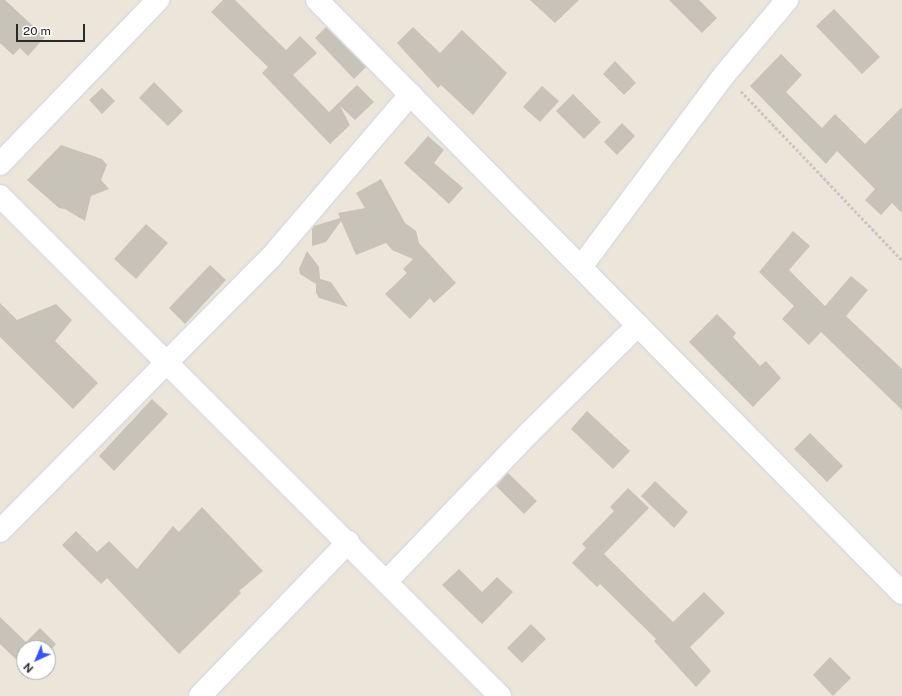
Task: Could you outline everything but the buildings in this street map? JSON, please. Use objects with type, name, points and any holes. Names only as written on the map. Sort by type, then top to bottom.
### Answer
[{"type":"street","points":[[0,164],[158,0]]},
{"type":"street","points":[[318,0],[902,593]]},
{"type":"street","points":[[581,267],[724,74],[787,0]]},
{"type":"street","points":[[0,531],[272,256],[411,94]]},
{"type":"street","points":[[0,196],[348,542],[500,696]]},
{"type":"street","points":[[387,581],[530,432],[638,325]]},
{"type":"street","points":[[200,696],[348,542]]},
{"type":"street","points":[[477,696],[478,673]]},
{"type":"path","points":[[724,74],[902,260]]}]
